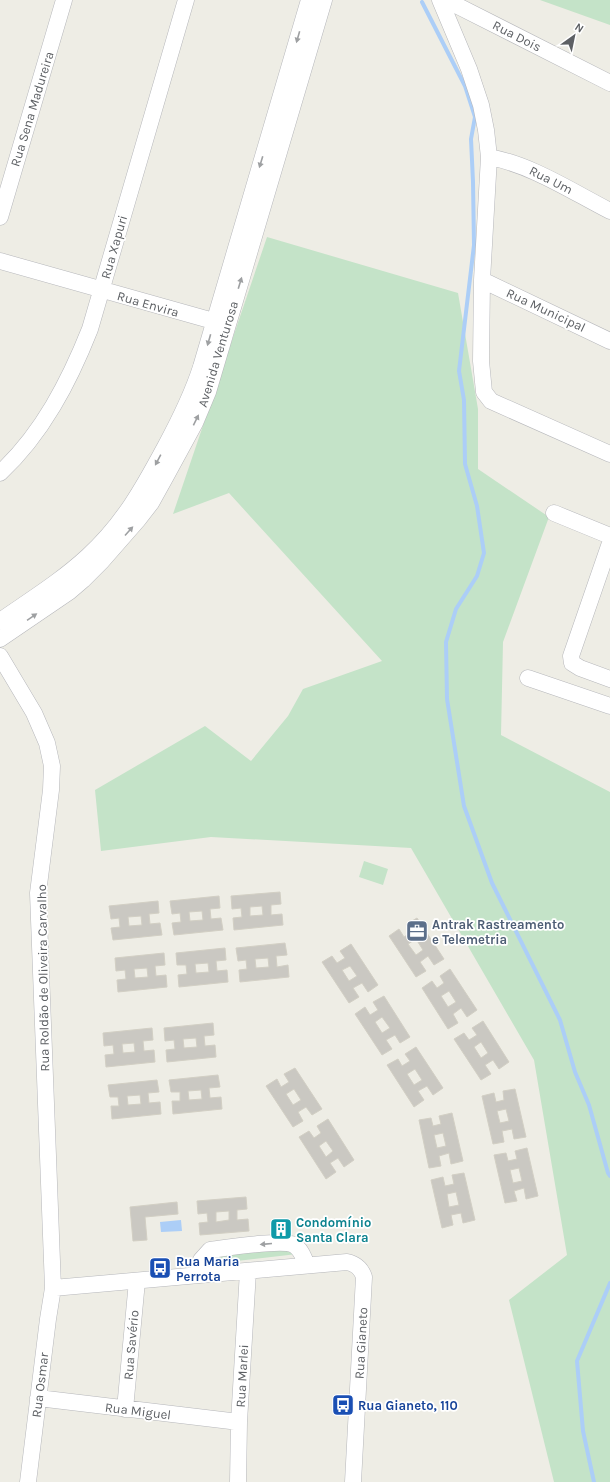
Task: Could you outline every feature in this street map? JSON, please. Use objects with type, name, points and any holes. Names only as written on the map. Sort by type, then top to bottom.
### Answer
[{"type":"street","name":"Rua Sena Madureira","points":[[0,217],[64,0]]},
{"type":"street","name":"Rua Xapuri","points":[[0,473],[29,442],[54,405],[75,366],[90,329],[186,0]]},
{"type":"street","name":"Avenida Venturosa","points":[[0,639],[69,592],[102,561],[137,522],[166,476],[202,410],[208,392],[221,324],[309,0]]},
{"type":"street","name":"Avenida Venturosa","points":[[0,620],[75,568],[93,551],[124,517],[147,481],[188,402],[221,324],[324,0]]},
{"type":"street","points":[[440,0],[469,69],[481,105],[486,130],[489,157],[482,280],[481,361],[484,392],[491,402],[610,454]]},
{"type":"street","name":"Rua Dois","points":[[446,0],[610,83]]},
{"type":"street","name":"Rua Um","points":[[489,157],[516,163],[534,171],[610,211]]},
{"type":"street","name":"Rua Envira","points":[[0,261],[221,324]]},
{"type":"street","name":"Rua Municipal","points":[[482,280],[610,341]]},
{"type":"street","points":[[554,513],[610,536]]},
{"type":"street","points":[[610,544],[571,656],[572,663],[580,668],[610,679]]},
{"type":"street","name":"Rua Roldão de Oliveira Carvalho","points":[[0,656],[34,713],[47,743],[52,766],[51,790],[38,893],[53,1288]]},
{"type":"street","points":[[528,678],[610,706]]},
{"type":"street","points":[[53,1288],[248,1271],[307,1265],[300,1250],[295,1245],[284,1243],[269,1244],[210,1250],[201,1260],[197,1275]]},
{"type":"street","name":"Rua Gianeto","points":[[307,1265],[347,1262],[357,1266],[362,1271],[364,1277],[353,1482]]},
{"type":"street","name":"Rua Marlei","points":[[238,1482],[239,1422],[248,1271]]},
{"type":"street","name":"Rua Savério","points":[[125,1409],[137,1281]]},
{"type":"street","name":"Rua Osmar","points":[[28,1482],[53,1288]]},
{"type":"street","name":"Rua Miguel","points":[[38,1398],[239,1422]]},
{"type":"green space","points":[[540,0],[610,0],[610,25]]},
{"type":"green space","points":[[267,237],[458,293],[478,409],[478,469],[549,517],[503,642],[501,735],[610,792],[610,1482],[554,1482],[509,1300],[567,1255],[534,1060],[411,848],[211,837],[101,851],[95,790],[205,726],[251,761],[288,716],[303,689],[382,661],[229,493],[173,514]]},
{"type":"green space","points":[[364,861],[388,869],[383,885],[359,877]]},
{"type":"green space","points":[[286,1246],[297,1254],[203,1265],[209,1257]]},
{"type":"water","points":[[181,1220],[182,1231],[161,1232],[160,1222]]},
{"type":"building","points":[[280,892],[281,904],[271,905],[271,915],[282,914],[283,925],[234,930],[233,918],[242,917],[241,908],[232,909],[231,896]],"holes":[[[262,906],[263,915],[250,916],[250,907]]]},
{"type":"building","points":[[219,896],[220,908],[210,909],[211,919],[221,918],[223,930],[174,935],[172,923],[181,922],[180,913],[172,914],[170,901]],"holes":[[[202,911],[203,920],[190,921],[189,912]]]},
{"type":"building","points":[[158,901],[159,913],[149,914],[150,924],[160,923],[162,935],[113,940],[111,928],[120,927],[119,918],[111,919],[109,906]],"holes":[[[141,916],[142,925],[129,926],[128,917]]]},
{"type":"building","points":[[417,918],[444,959],[434,965],[428,956],[420,962],[426,971],[416,977],[389,936],[399,929],[404,937],[412,932],[407,924]],"holes":[[[416,939],[423,950],[416,955],[408,944]]]},
{"type":"building","points":[[285,943],[287,955],[276,956],[277,967],[288,965],[289,977],[240,982],[239,970],[247,969],[246,960],[238,961],[236,948]],"holes":[[[268,958],[269,967],[256,968],[255,959]]]},
{"type":"building","points":[[351,944],[378,985],[368,992],[362,983],[353,988],[359,997],[349,1003],[322,962],[332,956],[337,963],[345,958],[340,951]],"holes":[[[350,966],[357,976],[349,981],[342,970]]]},
{"type":"building","points":[[225,948],[226,960],[216,961],[217,971],[227,970],[228,982],[179,987],[178,975],[187,974],[186,965],[177,965],[176,953]],"holes":[[[208,963],[209,972],[196,973],[195,964]]]},
{"type":"building","points":[[164,953],[165,965],[155,966],[156,976],[166,975],[167,987],[118,992],[117,980],[126,979],[125,970],[116,971],[115,958]],"holes":[[[147,968],[148,977],[135,978],[134,969]]]},
{"type":"building","points":[[450,969],[477,1010],[467,1017],[461,1008],[453,1014],[458,1023],[448,1029],[422,988],[432,981],[437,988],[444,983],[440,976]],"holes":[[[449,991],[456,1002],[448,1007],[441,996]]]},
{"type":"building","points":[[384,996],[410,1037],[400,1043],[395,1035],[386,1040],[392,1049],[382,1055],[355,1014],[365,1007],[370,1015],[378,1010],[373,1002]],"holes":[[[382,1017],[390,1028],[382,1033],[375,1022]]]},
{"type":"building","points":[[483,1021],[509,1062],[499,1069],[493,1060],[485,1065],[491,1074],[481,1080],[454,1039],[464,1033],[469,1040],[477,1035],[472,1028]],"holes":[[[481,1042],[488,1053],[481,1058],[474,1047]]]},
{"type":"building","points":[[213,1023],[214,1035],[204,1036],[205,1046],[215,1045],[216,1057],[167,1062],[166,1050],[175,1049],[174,1040],[165,1041],[164,1028]],"holes":[[[196,1038],[197,1047],[184,1048],[183,1039]]]},
{"type":"building","points":[[152,1028],[153,1040],[143,1041],[144,1051],[154,1050],[155,1062],[106,1067],[105,1055],[114,1054],[113,1045],[104,1046],[103,1033]],"holes":[[[134,1043],[135,1052],[123,1053],[122,1044]]]},
{"type":"building","points":[[416,1047],[443,1088],[433,1095],[427,1086],[418,1091],[424,1100],[414,1107],[387,1065],[398,1059],[402,1066],[410,1061],[405,1054]],"holes":[[[415,1069],[422,1080],[414,1085],[407,1074]]]},
{"type":"building","points":[[295,1068],[322,1109],[312,1115],[306,1107],[298,1112],[303,1121],[293,1127],[266,1086],[277,1079],[281,1087],[289,1082],[284,1074]],"holes":[[[294,1089],[301,1100],[293,1105],[286,1094]]]},
{"type":"building","points":[[218,1075],[220,1087],[209,1088],[210,1098],[221,1097],[222,1109],[173,1114],[172,1101],[180,1101],[180,1092],[171,1092],[169,1080]],"holes":[[[201,1090],[202,1099],[189,1100],[188,1091]]]},
{"type":"building","points":[[157,1080],[159,1092],[148,1093],[149,1103],[160,1102],[161,1114],[112,1119],[111,1106],[119,1106],[118,1097],[110,1097],[108,1085]],"holes":[[[140,1095],[141,1104],[128,1105],[127,1096]]]},
{"type":"building","points":[[515,1089],[526,1137],[514,1139],[512,1129],[502,1131],[504,1142],[493,1144],[482,1096],[494,1093],[496,1102],[504,1100],[503,1091]],"holes":[[[506,1109],[509,1121],[500,1123],[497,1111]]]},
{"type":"building","points":[[452,1113],[463,1161],[451,1164],[449,1153],[439,1156],[441,1166],[429,1168],[419,1120],[431,1118],[433,1126],[441,1124],[439,1116]],"holes":[[[443,1133],[446,1146],[437,1148],[434,1135]]]},
{"type":"building","points":[[328,1119],[354,1160],[344,1167],[338,1158],[330,1163],[336,1172],[326,1179],[299,1137],[309,1131],[314,1138],[321,1133],[317,1126]],"holes":[[[326,1141],[333,1151],[326,1157],[319,1146]]]},
{"type":"building","points":[[527,1148],[538,1196],[526,1199],[524,1188],[514,1191],[517,1201],[505,1203],[494,1155],[506,1153],[508,1161],[517,1159],[515,1151]],"holes":[[[519,1168],[522,1181],[513,1183],[510,1170]]]},
{"type":"building","points":[[464,1173],[475,1220],[463,1223],[461,1213],[451,1215],[453,1225],[442,1228],[431,1180],[443,1177],[445,1186],[454,1184],[452,1175]],"holes":[[[456,1192],[459,1205],[449,1207],[447,1194]]]},
{"type":"building","points":[[246,1197],[247,1209],[237,1210],[237,1220],[248,1219],[249,1231],[200,1235],[199,1223],[208,1222],[207,1213],[198,1214],[197,1201]],"holes":[[[229,1211],[229,1220],[216,1222],[216,1212]]]},
{"type":"building","points":[[177,1202],[178,1214],[145,1217],[147,1240],[133,1241],[130,1207]]},
{"type":"building","name":"Condomínio Santa Clara","points":[[286,1224],[287,1232],[276,1234],[275,1225]]},
{"type":"waterway","points":[[422,2],[465,86],[475,117],[471,139],[474,245],[459,371],[464,400],[465,464],[477,506],[484,553],[477,576],[456,609],[446,642],[447,699],[464,806],[492,883],[560,1020],[575,1072],[589,1105],[610,1176]]},
{"type":"waterway","points":[[594,1482],[583,1431],[577,1361],[610,1283]]},
{"type":"place","name":"Antrak Rastreamento e Telemetria","points":[[417,931]]},
{"type":"place","name":"Condomínio Santa Clara","points":[[281,1229]]},
{"type":"place","name":"Rua Maria Perrota","points":[[160,1268]]},
{"type":"place","name":"Rua Gianeto, 110","points":[[343,1405]]}]
